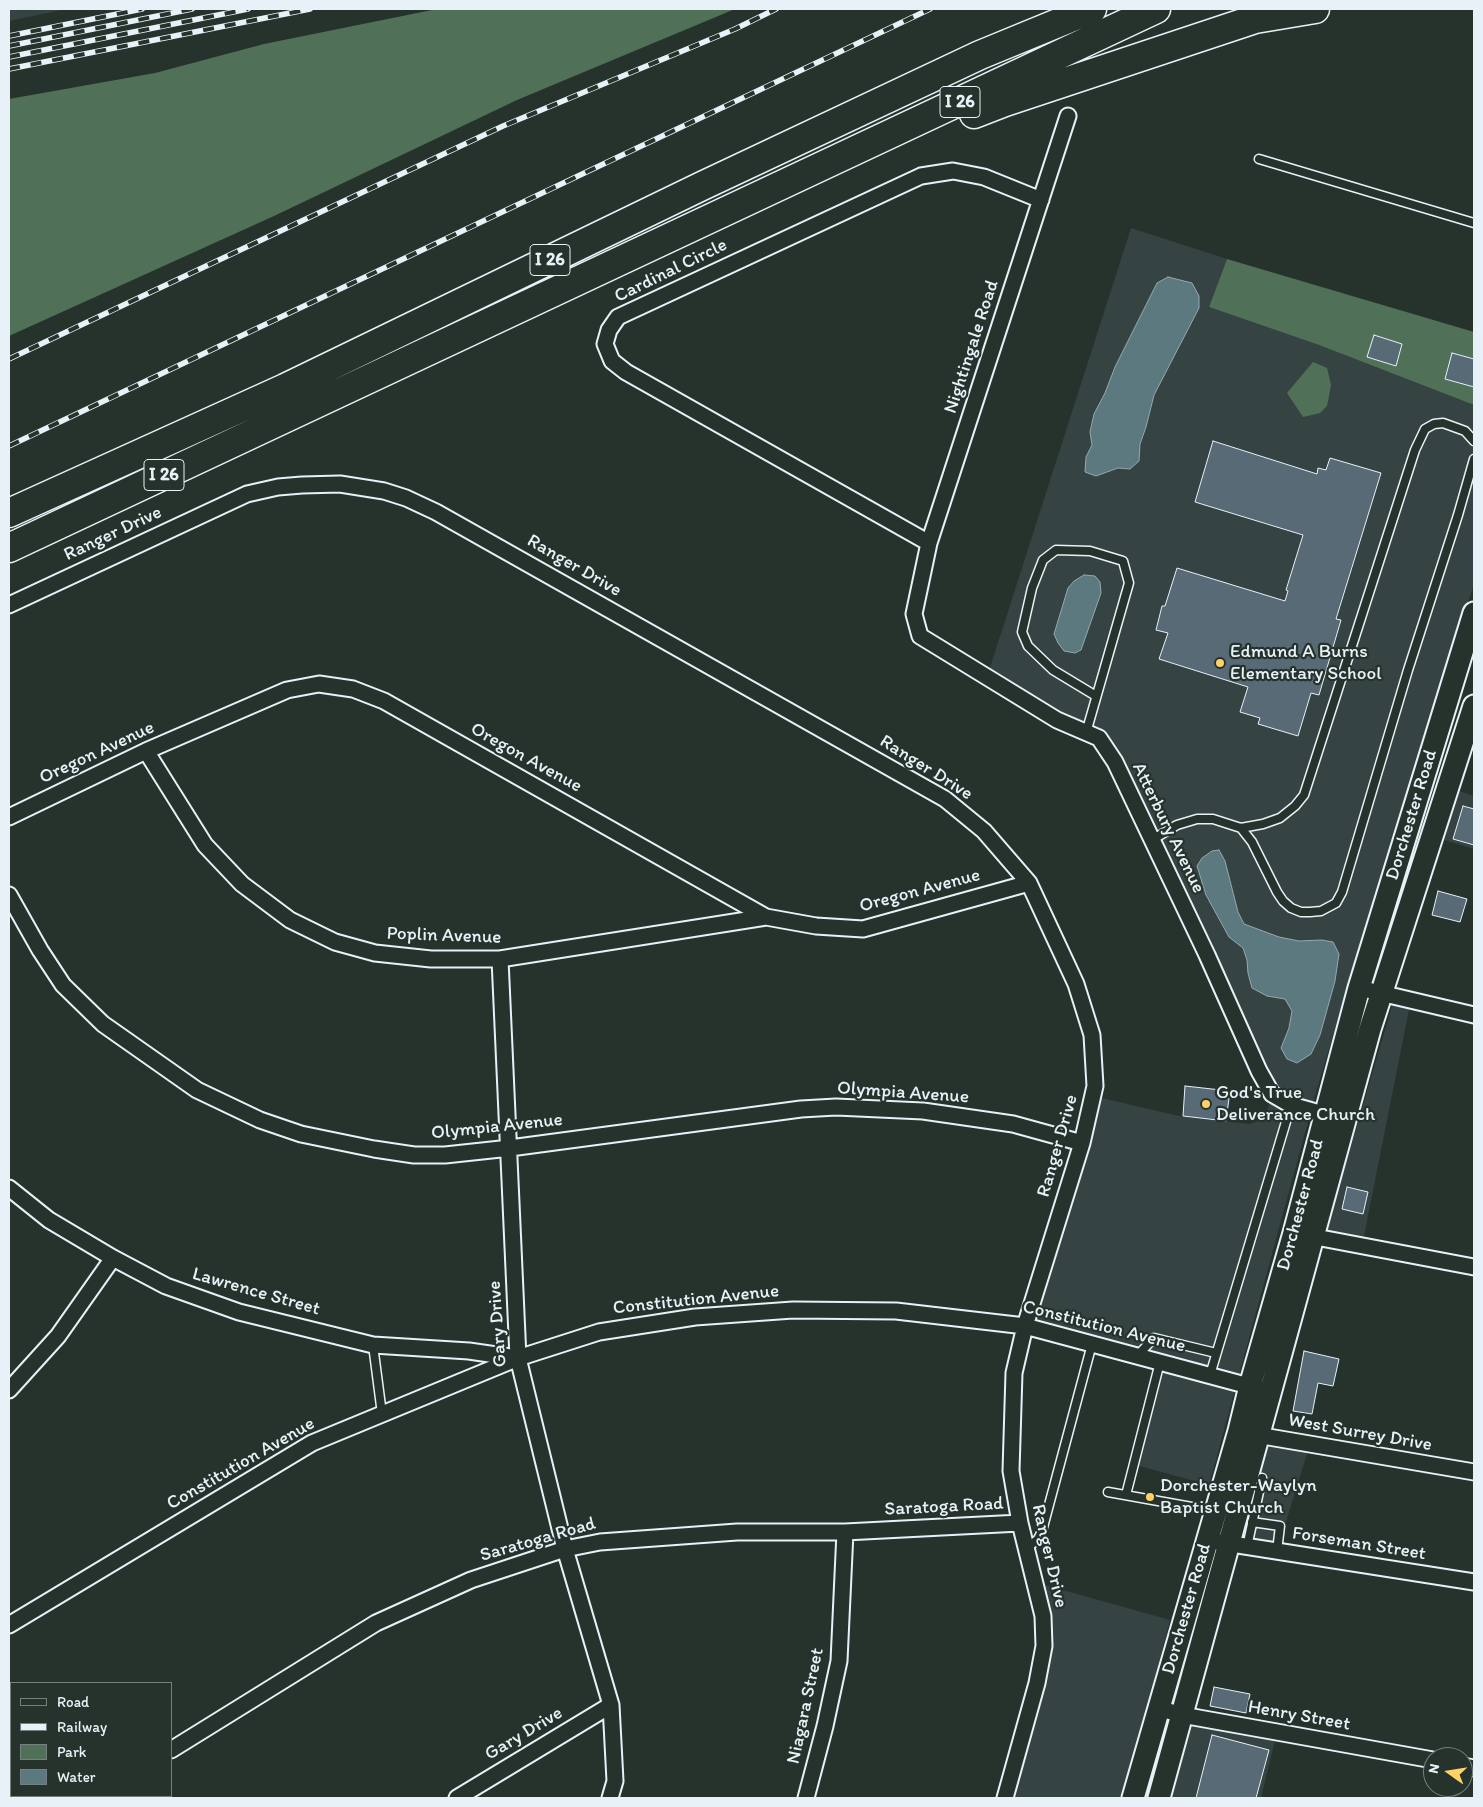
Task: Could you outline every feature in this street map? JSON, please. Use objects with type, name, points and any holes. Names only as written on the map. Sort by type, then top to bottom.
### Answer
[{"type":"highway","points":[[980,55],[1060,9]]},
{"type":"highway","name":"I 26","points":[[9,513],[286,388],[702,186],[980,55],[1092,9]]},
{"type":"highway","name":"I 26","points":[[9,548],[1156,9]]},
{"type":"highway","points":[[762,195],[1015,99],[1255,19],[1315,9]]},
{"type":"main road","name":"Dorchester Road","points":[[1134,1798],[1158,1708],[1216,1511],[1249,1434],[1271,1392],[1304,1234],[1325,1115],[1359,988],[1474,613]]},
{"type":"main road","name":"Dorchester Road","points":[[1159,1798],[1182,1715],[1238,1545],[1249,1434],[1250,1386],[1346,1119],[1370,1029],[1474,706]]},
{"type":"street","name":"Nightingale Road","points":[[920,592],[929,543],[1068,116]]},
{"type":"street","name":"Cardinal Circle","points":[[929,543],[626,372],[612,361],[605,344],[609,330],[618,317],[920,176],[953,171],[984,177],[1041,200]]},
{"type":"street","name":"Ranger Drive","points":[[9,605],[247,494],[278,487],[340,484],[384,491],[406,498],[477,534],[945,799],[984,831],[1029,883],[1076,984],[1092,1035],[1095,1086],[1082,1143],[1025,1326],[1014,1373],[1011,1470],[1020,1523],[1043,1616],[1044,1646],[1037,1683],[1005,1798]]},
{"type":"street","name":"Atterbury Avenue","points":[[920,592],[914,614],[920,636],[1057,720],[1099,738],[1114,762],[1152,840],[1207,955],[1259,1071],[1272,1094],[1291,1105],[1346,1119]]},
{"type":"street","name":"Oregon Avenue","points":[[9,817],[146,750],[287,690],[319,684],[353,689],[384,701],[766,917],[816,926],[863,929],[1029,883]]},
{"type":"street","name":"Poplin Avenue","points":[[146,750],[205,844],[242,884],[290,920],[335,942],[375,953],[431,959],[500,959],[766,917]]},
{"type":"street","name":"Olympia Avenue","points":[[9,895],[40,950],[63,985],[103,1024],[197,1090],[260,1120],[301,1134],[374,1149],[414,1154],[446,1155],[801,1109],[836,1107],[932,1112],[1013,1124],[1082,1143]]},
{"type":"street","name":"Gary Drive","points":[[500,959],[518,1358],[565,1549],[611,1705],[615,1781],[610,1798]]},
{"type":"street","points":[[1359,988],[1474,1015]]},
{"type":"street","name":"Lawrence Street","points":[[9,1188],[49,1220],[113,1258],[166,1286],[239,1312],[373,1346],[470,1351],[518,1358]]},
{"type":"street","points":[[1304,1234],[1474,1267]]},
{"type":"street","points":[[9,1390],[58,1336],[113,1258]]},
{"type":"street","name":"Constitution Avenue","points":[[9,1625],[312,1443],[518,1358],[599,1332],[695,1317],[793,1310],[896,1311],[1025,1326],[1271,1392]]},
{"type":"street","name":"West Surrey Drive","points":[[1249,1434],[1474,1472]]},
{"type":"street","name":"Saratoga Road","points":[[172,1749],[376,1623],[471,1580],[565,1549],[600,1542],[738,1532],[845,1532],[1020,1523]]},
{"type":"street","name":"Niagara Street","points":[[806,1798],[825,1726],[839,1661],[845,1532]]},
{"type":"street","name":"Forseman Street","points":[[1208,1540],[1474,1582]]},
{"type":"street","name":"Gary Drive","points":[[457,1798],[611,1705]]},
{"type":"street","name":"Henry Street","points":[[1158,1708],[1182,1715],[1423,1758]]},
{"type":"lane","points":[[1259,159],[1474,223]]},
{"type":"lane","points":[[1152,840],[1177,826],[1197,819],[1214,819],[1241,828],[1263,824],[1280,818],[1295,806],[1304,795],[1415,450],[1425,429],[1434,424],[1443,423],[1465,431],[1474,441]]},
{"type":"lane","points":[[1241,828],[1261,858],[1276,892],[1291,908],[1301,912],[1310,912],[1321,910],[1336,903],[1342,892],[1474,458]]},
{"type":"lane","points":[[1086,732],[1129,583],[1122,561],[1090,552],[1056,550],[1043,560],[1032,588],[1022,632],[1028,646],[1053,670],[1096,696]]},
{"type":"lane","points":[[1210,1375],[1291,1105]]},
{"type":"lane","points":[[1137,1356],[1154,1338],[1216,1353]]},
{"type":"lane","points":[[1026,1549],[1038,1539],[1042,1531],[1092,1344]]},
{"type":"lane","points":[[373,1346],[382,1414]]},
{"type":"lane","points":[[1126,1495],[1160,1362]]},
{"type":"lane","points":[[1238,1545],[1252,1522],[1262,1478]]},
{"type":"lane","points":[[1108,1492],[1216,1511]]},
{"type":"lane","points":[[1252,1522],[1280,1526],[1276,1551]]},
{"type":"shaded area","points":[[9,9],[66,9],[9,21]]},
{"type":"shaded area","name":"Edmund A Burns Elementary School","points":[[1131,228],[1227,259],[1209,307],[1319,345],[1474,405],[1474,584],[1395,829],[1317,1089],[1209,1485],[1136,1465],[1165,1363],[1025,1326],[1093,1096],[1179,1116],[1249,1124],[1265,1119],[1272,1094],[1099,738],[987,677]]},
{"type":"shaded area","points":[[1459,791],[1474,796],[1474,849],[1444,840]]},
{"type":"shaded area","points":[[1395,996],[1411,1000],[1362,1246],[1324,1238]]},
{"type":"shaded area","points":[[1269,1438],[1310,1444],[1277,1551],[1240,1545]]},
{"type":"shaded area","points":[[1034,1582],[1170,1620],[1123,1798],[1005,1798],[1044,1646]]},
{"type":"shaded area","points":[[1192,1717],[1277,1732],[1261,1798],[1169,1798]]},
{"type":"green space","points":[[437,9],[735,9],[517,100],[274,216],[9,336],[9,99],[155,73],[264,44]]},
{"type":"green space","points":[[1227,259],[1474,332],[1474,405],[1319,345],[1209,307]]},
{"type":"green space","points":[[1313,362],[1327,368],[1331,385],[1327,406],[1320,413],[1303,417],[1287,393]]},
{"type":"water","points":[[1168,277],[1192,283],[1199,296],[1199,308],[1154,395],[1140,444],[1139,461],[1130,469],[1118,468],[1096,476],[1085,472],[1086,457],[1092,445],[1090,432],[1094,414],[1157,283]]},
{"type":"water","points":[[1084,575],[1095,576],[1100,582],[1101,593],[1081,650],[1075,653],[1064,651],[1054,634],[1068,588],[1074,581]]},
{"type":"water","points":[[1219,850],[1225,861],[1238,912],[1244,924],[1279,937],[1299,941],[1322,940],[1333,942],[1339,954],[1335,981],[1320,1035],[1311,1054],[1297,1063],[1287,1059],[1281,1048],[1289,1028],[1292,1011],[1285,999],[1267,996],[1252,988],[1243,948],[1229,937],[1206,895],[1197,866],[1202,858],[1212,851]]},
{"type":"building","points":[[1374,335],[1402,344],[1396,366],[1367,357]]},
{"type":"building","points":[[1452,353],[1474,359],[1474,387],[1445,379]]},
{"type":"building","name":"Edmund A Burns Elementary School","points":[[1213,441],[1317,474],[1318,468],[1326,470],[1330,458],[1381,473],[1336,619],[1341,620],[1319,695],[1311,693],[1298,736],[1258,724],[1260,718],[1240,712],[1248,687],[1159,659],[1168,633],[1156,630],[1162,606],[1165,606],[1177,568],[1285,601],[1288,591],[1286,590],[1303,535],[1195,502]]},
{"type":"building","points":[[1463,806],[1474,809],[1474,845],[1453,839]]},
{"type":"building","points":[[1438,891],[1467,899],[1460,922],[1432,915]]},
{"type":"building","name":"God's True Deliverance Church","points":[[1185,1086],[1230,1091],[1226,1121],[1183,1116]]},
{"type":"building","points":[[1347,1187],[1368,1192],[1363,1214],[1342,1209]]},
{"type":"building","points":[[1304,1351],[1339,1359],[1333,1386],[1318,1383],[1312,1414],[1293,1411]]},
{"type":"building","points":[[1214,1687],[1250,1694],[1246,1713],[1210,1706]]},
{"type":"building","points":[[1212,1735],[1269,1750],[1256,1798],[1196,1798]]},
{"type":"railway","points":[[9,36],[142,9]]},
{"type":"railway","points":[[9,46],[192,9]]},
{"type":"railway","points":[[9,57],[248,9]]},
{"type":"railway","points":[[9,69],[310,9]]},
{"type":"railway","points":[[9,359],[503,126],[735,29],[776,9]]},
{"type":"railway","points":[[9,446],[930,9]]},
{"type":"place","name":"Edmund A Burns Elementary School","points":[[1220,663]]},
{"type":"place","name":"God's True Deliverance Church","points":[[1206,1104]]},
{"type":"place","name":"Dorchester-Waylyn Baptist Church","points":[[1150,1497]]}]
